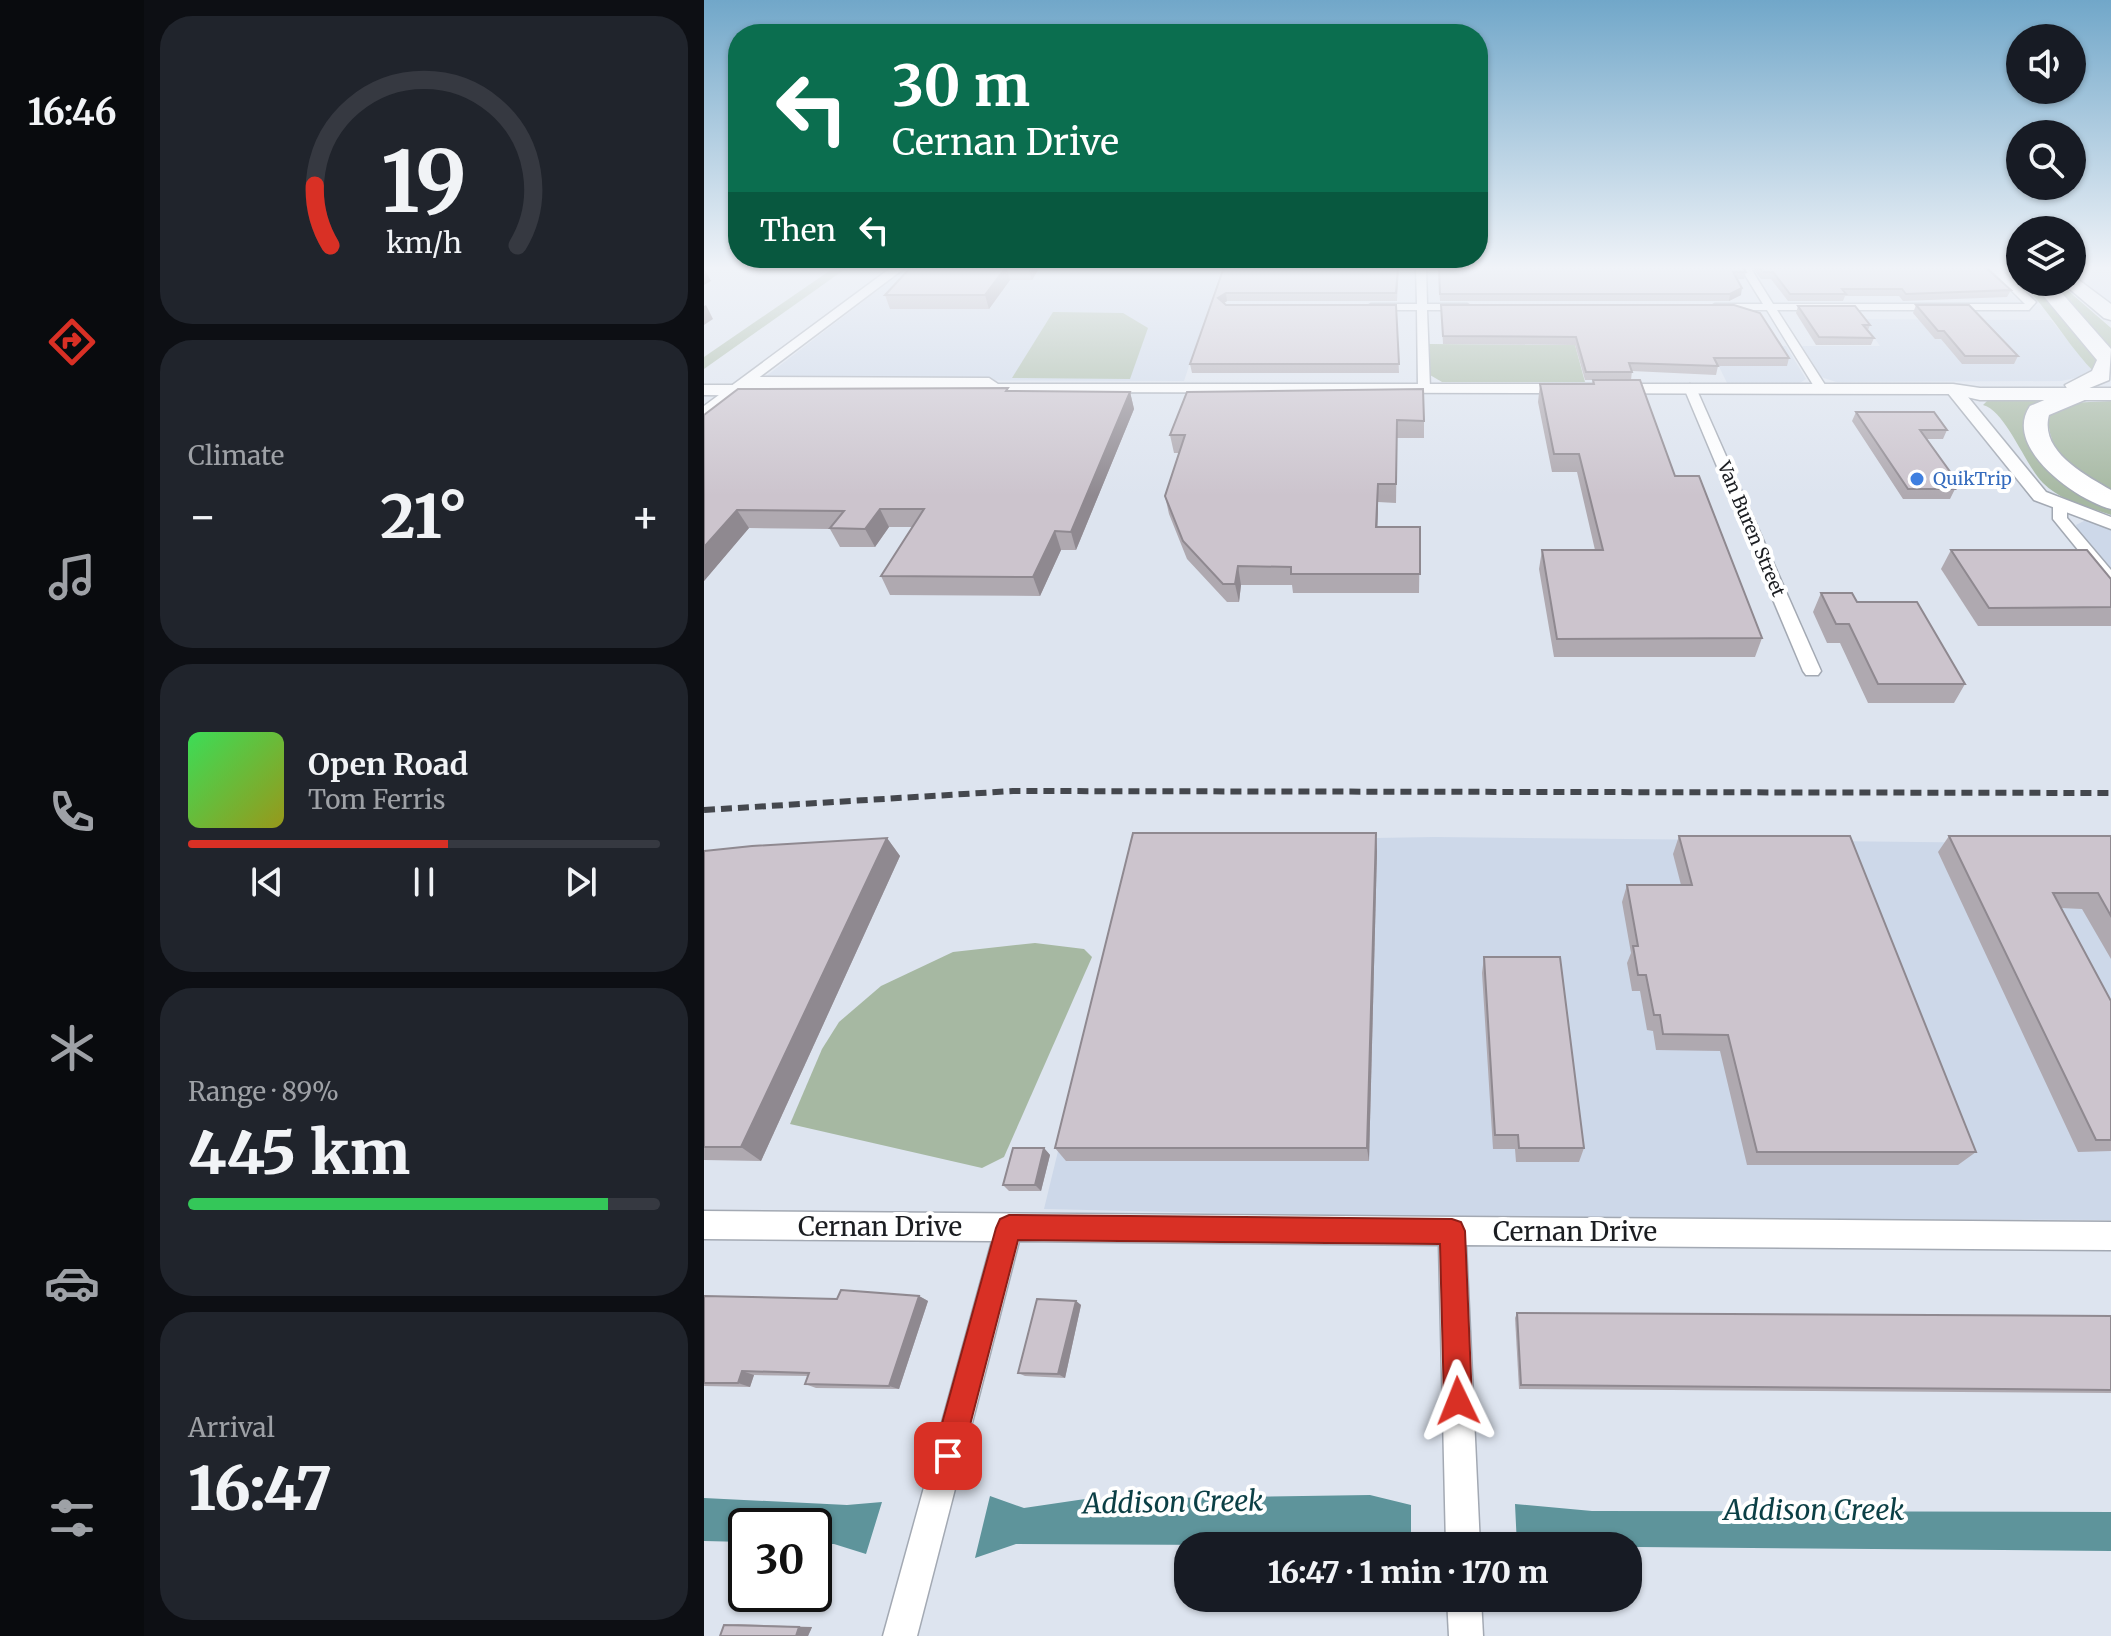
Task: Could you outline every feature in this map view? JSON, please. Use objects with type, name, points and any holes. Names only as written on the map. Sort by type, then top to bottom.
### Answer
[{"type":"highway","points":[[2091,343],[2108,359],[2109,364],[2101,375],[2038,411],[2034,429],[2046,454],[2064,471],[2111,501]]},
{"type":"main road","points":[[704,382],[740,386],[972,392],[1019,387],[1821,388],[1953,389],[1980,394],[2078,390],[2111,385]]},
{"type":"main road","points":[[704,390],[740,386]]},
{"type":"main road","points":[[2078,390],[2111,394]]},
{"type":"street","points":[[704,414],[797,343]]},
{"type":"street","points":[[1423,343],[1424,388]]},
{"type":"street","points":[[1792,343],[1821,388]]},
{"type":"street","name":"Van Buren Street","points":[[1690,388],[1812,671]]},
{"type":"street","points":[[1953,389],[2040,496],[2111,523]]},
{"type":"street","points":[[2060,506],[2060,519],[2111,580]]},
{"type":"street","name":"Cernan Drive","points":[[704,1225],[2111,1236]]},
{"type":"street","points":[[900,1636],[1009,1228]]},
{"type":"street","points":[[1452,1231],[1463,1532]]},
{"type":"street","points":[[1465,1612],[1466,1636]]},
{"type":"shaded area","points":[[809,343],[1197,343],[1184,381],[761,380]]},
{"type":"shaded area","points":[[1878,343],[2070,343],[2095,373],[2062,381],[1836,382],[1821,377],[1802,346],[1880,346]]},
{"type":"shaded area","points":[[1709,346],[1786,346],[1806,379],[1800,383],[1727,383]]},
{"type":"shaded area","points":[[2086,520],[2111,527],[2111,570],[2078,531],[2076,525]]},
{"type":"shaded area","points":[[1435,837],[2111,844],[2111,1220],[1442,1218],[1044,1209],[1133,842]]},
{"type":"green space","points":[[724,343],[740,343],[704,369],[704,357]]},
{"type":"green space","points":[[1034,343],[1143,343],[1130,379],[1012,378]]},
{"type":"green space","points":[[2070,343],[2089,343],[2100,356],[2095,373]]},
{"type":"green space","points":[[2102,343],[2111,343],[2111,353]]},
{"type":"green space","points":[[1429,344],[1575,345],[1585,382],[1442,382],[1430,375]]},
{"type":"green space","points":[[2054,398],[2027,429],[2111,506],[2111,515],[2075,503],[2043,483],[2000,417],[1983,405],[1989,399]]},
{"type":"green space","points":[[2111,401],[2111,495],[2076,470],[2058,451],[2052,440],[2048,410],[2069,403]]},
{"type":"green space","points":[[1035,943],[1084,949],[1092,957],[1004,1157],[982,1168],[790,1124],[822,1049],[839,1022],[881,986],[953,952]]},
{"type":"water","name":"Addison Creek","points":[[1370,1495],[1411,1505],[1411,1532],[1174,1532],[1174,1545],[1016,1544],[975,1558],[990,1496],[1024,1508],[1085,1499]]},
{"type":"water","points":[[704,1498],[847,1505],[882,1502],[866,1554],[832,1544],[832,1508],[728,1508],[728,1542],[704,1541]]},
{"type":"water","points":[[1515,1504],[1592,1511],[2111,1512],[2111,1551],[1642,1547],[1642,1532],[1516,1532]]},
{"type":"building","points":[[1197,343],[1398,343],[1399,364],[1190,364]]},
{"type":"building","points":[[1578,343],[1780,343],[1789,358],[1714,358],[1718,366],[1629,363],[1632,372],[1586,372]]},
{"type":"building","points":[[1954,343],[2006,343],[2018,356],[1965,356]]},
{"type":"building","points":[[1593,380],[1640,380],[1675,476],[1699,476],[1762,638],[1557,639],[1542,550],[1603,550],[1579,454],[1554,454],[1540,384],[1594,384]]},
{"type":"building","points":[[1008,388],[1006,391],[1130,392],[1071,532],[1055,531],[1033,577],[881,576],[924,509],[880,509],[865,529],[830,528],[844,511],[737,510],[704,547],[704,415],[738,389]]},
{"type":"building","points":[[1423,389],[1424,421],[1397,420],[1396,484],[1378,484],[1376,527],[1420,527],[1420,574],[1291,574],[1291,567],[1238,566],[1235,584],[1223,584],[1183,541],[1165,496],[1185,435],[1170,435],[1187,392]]},
{"type":"building","points":[[1856,412],[1934,412],[1947,430],[1920,430],[1956,480],[1949,480],[1955,489],[1908,489]]},
{"type":"building","points":[[1951,550],[2087,550],[2111,579],[2111,607],[1989,608]]},
{"type":"building","points":[[1821,593],[1852,593],[1857,602],[1917,602],[1965,684],[1878,684],[1849,624],[1836,624]]},
{"type":"building","points":[[1133,833],[1376,833],[1367,1148],[1055,1148]]},
{"type":"building","points":[[1679,836],[1850,836],[1976,1152],[1757,1152],[1728,1035],[1663,1034],[1660,1015],[1654,1015],[1646,975],[1638,975],[1633,946],[1638,946],[1627,885],[1692,885]]},
{"type":"building","points":[[1949,836],[2111,836],[2111,916],[2098,893],[2053,893],[2111,1001],[2111,1140],[2096,1140]]},
{"type":"building","points":[[887,838],[741,1147],[704,1147],[704,851]]},
{"type":"building","points":[[1484,957],[1560,957],[1584,1148],[1519,1148],[1518,1135],[1495,1135]]},
{"type":"building","points":[[1013,1148],[1044,1148],[1035,1185],[1003,1185]]},
{"type":"building","points":[[841,1290],[919,1296],[889,1386],[805,1384],[809,1373],[742,1371],[738,1383],[704,1383],[704,1296],[837,1299]]},
{"type":"building","points":[[1037,1299],[1076,1301],[1058,1374],[1018,1373]]},
{"type":"building","points":[[1517,1313],[2111,1316],[2111,1390],[1521,1385]]},
{"type":"building","points":[[724,1625],[799,1627],[796,1636],[720,1636]]},
{"type":"railway","points":[[704,810],[1013,791],[2111,793]]},
{"type":"place","name":"QuikTrip","points":[[1917,479]]},
{"type":"route","points":[[948,1456],[1009,1228],[1452,1231],[1458,1401]]}]
